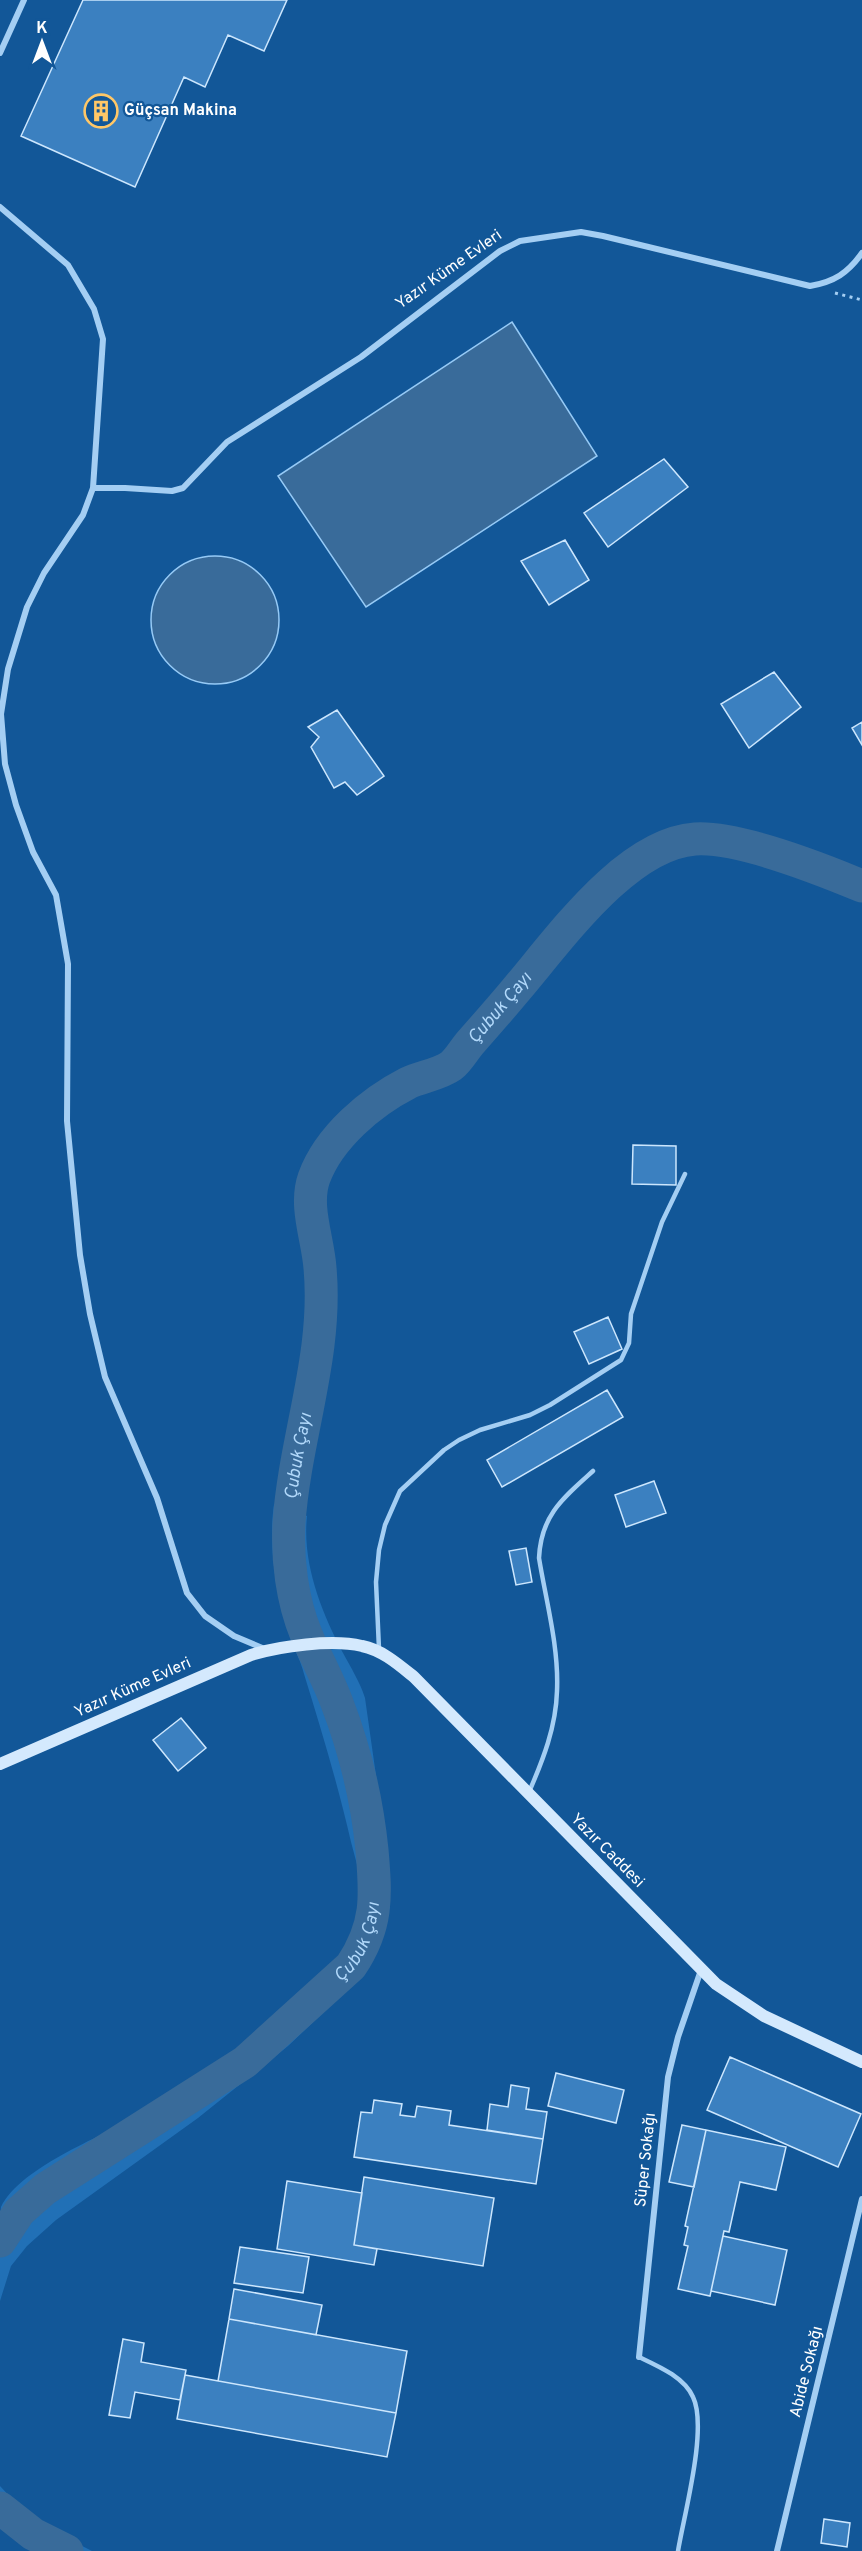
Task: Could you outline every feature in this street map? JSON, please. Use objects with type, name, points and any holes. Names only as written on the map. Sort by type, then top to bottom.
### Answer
[{"type":"street","points":[[0,53],[24,0]]},
{"type":"street","points":[[0,207],[68,265],[94,309],[102,339],[93,488],[83,515],[44,573],[27,608],[8,669],[1,714],[5,764],[16,806],[33,852],[56,896],[68,964],[67,1121],[80,1255],[90,1314],[105,1377],[157,1498],[188,1593],[205,1616],[234,1636],[267,1650]]},
{"type":"street","name":"Yazır Küme Evleri","points":[[93,488],[172,492],[183,488],[227,442],[361,357],[465,276],[500,251],[520,241],[581,232],[810,286]]},
{"type":"street","points":[[810,286],[828,283],[843,275],[862,253]]},
{"type":"street","name":"Yazır Caddesi","points":[[282,1647],[345,1644],[362,1646],[379,1652],[414,1677],[701,1970],[723,1989],[764,2016],[862,2062]]},
{"type":"street","name":"Yazır Küme Evleri","points":[[0,1764],[234,1662],[282,1647]]},
{"type":"street","name":"Süper Sokağı","points":[[639,2357],[668,2077],[678,2037],[701,1970]]},
{"type":"street","name":"Abide Sokağı","points":[[777,2551],[862,2199]]},
{"type":"lane","points":[[379,1652],[376,1582],[379,1550],[385,1526],[400,1491],[444,1450],[459,1440],[480,1430],[540,1410],[621,1360],[629,1343],[631,1314],[662,1222],[685,1174]]},
{"type":"lane","points":[[528,1795],[549,1740],[557,1692],[554,1649],[539,1558],[539,1544],[548,1518],[560,1502],[593,1471]]},
{"type":"lane","points":[[639,2357],[664,2369],[678,2381],[693,2395],[699,2413],[697,2440],[678,2551]]},
{"type":"path","points":[[810,286],[862,300]]},
{"type":"shaded area","points":[[512,322],[597,456],[366,607],[278,476]]},
{"type":"shaded area","points":[[215,556],[239,561],[260,575],[274,596],[279,620],[274,644],[260,665],[239,679],[215,684],[191,679],[170,665],[156,644],[151,620],[156,596],[170,575],[191,561]]},
{"type":"shaded area","points":[[274,1504],[307,1516],[307,1551],[315,1586],[327,1620],[365,1698],[389,1867],[390,1907],[376,1951],[350,1987],[288,2046],[198,2118],[56,2220],[27,2246],[11,2266],[0,2301],[1,2207],[11,2192],[45,2165],[146,2112],[193,2084],[238,2052],[301,2000],[340,1962],[357,1939],[363,1915],[362,1891],[341,1799],[303,1669],[285,1621],[277,1588],[272,1537]]},
{"type":"shaded area","points":[[0,2486],[26,2514],[45,2527],[92,2551],[41,2551],[0,2517]]},
{"type":"building","name":"Güçsan Makina","points":[[83,0],[287,0],[264,51],[228,35],[205,87],[184,77],[135,187],[21,136]]},
{"type":"building","points":[[664,459],[688,487],[608,547],[584,513]]},
{"type":"building","points":[[565,540],[589,580],[549,605],[521,561]]},
{"type":"building","points":[[774,672],[801,707],[749,748],[721,704]]},
{"type":"building","points":[[337,710],[384,776],[357,795],[345,782],[334,788],[311,747],[319,737],[308,727]]},
{"type":"building","points":[[862,722],[862,745],[852,728]]},
{"type":"building","points":[[633,1145],[676,1146],[676,1185],[632,1184]]},
{"type":"building","points":[[608,1317],[622,1349],[589,1364],[574,1332]]},
{"type":"building","points":[[607,1390],[623,1417],[502,1487],[487,1460]]},
{"type":"building","points":[[654,1481],[666,1513],[626,1527],[615,1495]]},
{"type":"building","points":[[526,1548],[532,1582],[516,1585],[509,1551]]},
{"type":"building","points":[[181,1718],[206,1748],[178,1771],[153,1740]]},
{"type":"building","points":[[730,2057],[861,2114],[838,2167],[707,2110]]},
{"type":"building","points":[[556,2073],[624,2090],[616,2123],[548,2106]]},
{"type":"building","points":[[511,2085],[529,2088],[526,2109],[547,2112],[543,2139],[487,2130],[490,2104],[508,2107]]},
{"type":"building","points":[[374,2100],[402,2104],[400,2115],[415,2117],[417,2106],[451,2111],[449,2125],[543,2139],[536,2184],[354,2157],[361,2112],[372,2113]]},
{"type":"building","points":[[682,2125],[706,2130],[694,2187],[669,2182]]},
{"type":"building","points":[[706,2130],[786,2147],[776,2190],[740,2182],[729,2232],[724,2231],[710,2296],[678,2289],[688,2246],[684,2245],[688,2227],[685,2226]]},
{"type":"building","points":[[364,2177],[494,2198],[483,2266],[354,2245]]},
{"type":"building","points":[[287,2181],[362,2193],[354,2245],[377,2249],[374,2265],[277,2249]]},
{"type":"building","points":[[723,2236],[787,2250],[775,2305],[711,2291]]},
{"type":"building","points":[[240,2247],[309,2257],[303,2293],[234,2283]]},
{"type":"building","points":[[234,2289],[322,2305],[316,2335],[229,2319]]},
{"type":"building","points":[[229,2319],[407,2351],[396,2413],[218,2381]]},
{"type":"building","points":[[123,2339],[144,2343],[141,2362],[186,2370],[180,2400],[135,2392],[130,2418],[109,2415]]},
{"type":"building","points":[[185,2375],[396,2413],[387,2457],[177,2419]]},
{"type":"building","points":[[824,2519],[850,2523],[847,2547],[821,2543]]},
{"type":"waterway","name":"Çubuk Çayı","points":[[0,2241],[19,2212],[45,2189],[245,2062],[351,1966],[371,1924],[374,1896],[372,1850],[355,1757],[333,1694],[301,1621],[294,1593],[289,1551],[292,1491],[319,1332],[320,1268],[310,1200],[314,1178],[321,1163],[353,1122],[380,1100],[408,1083],[447,1069],[454,1064],[572,922],[619,876],[643,858],[669,845],[695,839],[713,839],[779,855],[862,886]]},
{"type":"waterway","name":"Çubuk Çayı","points":[[0,2508],[33,2534],[67,2551]]},
{"type":"place","name":"Güçsan Makina","points":[[101,111]]}]
